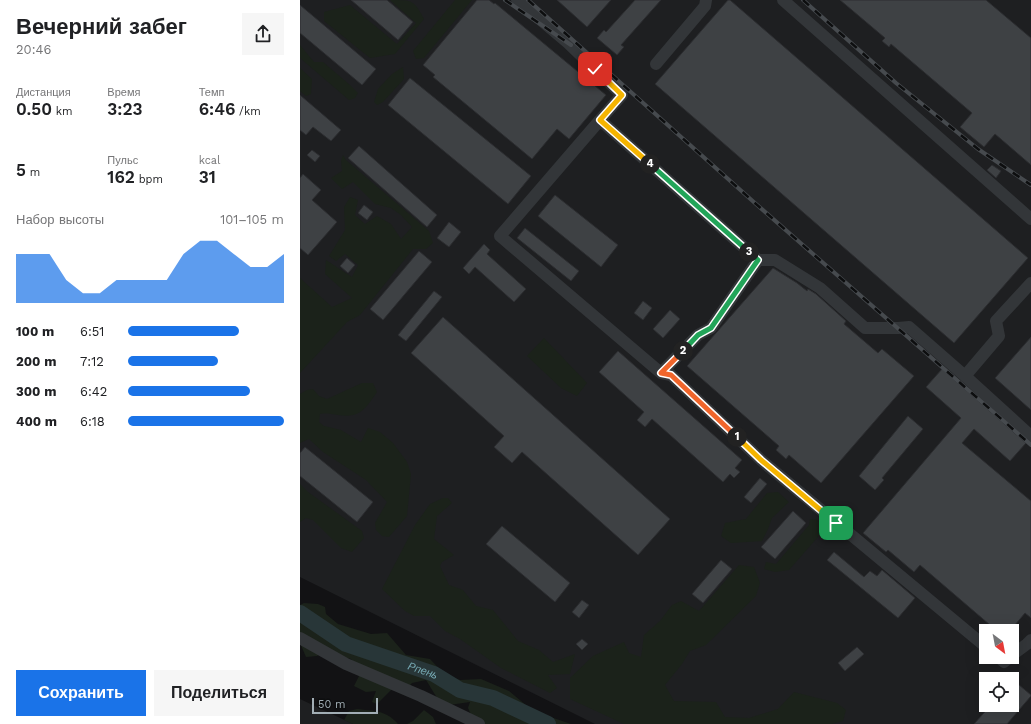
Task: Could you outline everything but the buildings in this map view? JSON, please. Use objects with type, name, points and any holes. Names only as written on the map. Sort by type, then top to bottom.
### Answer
[{"type":"lane","points":[[517,0],[568,43],[622,95],[500,236],[661,373],[671,375],[761,460],[979,641]]},
{"type":"lane","points":[[656,64],[705,6],[706,0]]},
{"type":"lane","points":[[783,0],[1031,219]]},
{"type":"lane","points":[[600,120],[758,260],[775,260],[820,288],[865,328],[910,327],[1031,436]]},
{"type":"lane","points":[[661,373],[698,335],[711,328],[758,260]]},
{"type":"lane","points":[[965,376],[999,336],[996,321],[1031,283]]},
{"type":"lane","points":[[300,638],[346,664],[421,696],[478,724]]},
{"type":"lane","points":[[1019,650],[1031,640]]},
{"type":"shaded area","points":[[300,0],[1031,0],[1031,724],[595,724],[300,577]]},
{"type":"shaded area","points":[[390,0],[404,0],[412,2],[418,8],[424,19],[395,54],[370,58],[324,21],[324,12],[350,5],[397,44],[416,23]]},
{"type":"shaded area","points":[[455,0],[472,0],[424,58],[416,59],[413,51]]},
{"type":"shaded area","points":[[300,45],[314,62],[323,62],[350,85],[358,93],[355,98],[349,100],[300,58]]},
{"type":"shaded area","points":[[403,67],[404,79],[383,102],[377,105],[374,102],[378,89],[392,74]]},
{"type":"shaded area","points":[[300,68],[312,79],[311,94],[306,96],[300,91]]},
{"type":"shaded area","points":[[343,155],[346,160],[429,231],[433,243],[426,249],[413,249],[360,315],[347,322],[300,373],[300,278],[332,307],[352,298],[325,274],[326,260],[352,277],[358,265],[345,254],[336,261],[329,256],[345,230],[344,207],[350,197],[358,200],[355,215],[365,224],[377,216],[391,224],[401,239],[412,227],[401,215],[391,208],[375,204],[353,182],[342,189],[331,178],[342,171],[341,161]]},
{"type":"shaded area","points":[[544,338],[587,383],[577,396],[561,388],[527,356]]},
{"type":"shaded area","points":[[362,383],[373,383],[377,392],[362,411],[357,414],[346,416],[320,414],[319,422],[324,426],[341,430],[361,442],[368,428],[380,432],[393,443],[407,462],[411,474],[407,516],[389,537],[382,536],[376,530],[375,523],[387,502],[366,480],[323,452],[309,439],[300,443],[300,394],[307,390],[313,389],[319,396],[327,399]]},
{"type":"shaded area","points":[[300,484],[308,492],[362,531],[364,538],[352,552],[341,548],[313,520],[306,518],[300,522]]},
{"type":"shaded area","points":[[778,492],[789,502],[772,518],[762,541],[731,543],[721,536],[725,523],[746,519],[767,493]]},
{"type":"shaded area","points":[[443,498],[448,498],[452,503],[437,516],[434,539],[454,555],[442,562],[440,566],[449,585],[463,590],[476,606],[493,610],[518,641],[539,650],[553,662],[575,654],[570,674],[548,675],[557,688],[550,693],[501,668],[460,639],[445,631],[430,616],[414,616],[405,611],[382,589],[415,525],[430,504]]},
{"type":"shaded area","points":[[810,519],[818,520],[824,530],[789,570],[775,572],[764,569],[766,562],[776,564],[809,525]]},
{"type":"shaded area","points":[[739,565],[754,567],[760,583],[756,596],[706,645],[690,651],[682,664],[665,685],[674,701],[716,702],[725,717],[749,718],[778,709],[794,692],[837,703],[846,710],[843,721],[832,724],[624,724],[570,699],[570,678],[593,656],[624,642],[629,653],[641,657],[644,635],[660,621],[672,605],[681,601],[699,611]]},
{"type":"shaded area","points":[[304,603],[318,604],[325,607],[326,614],[338,624],[371,634],[387,633],[406,655],[430,659],[445,675],[460,680],[481,679],[509,691],[533,711],[571,724],[475,724],[468,708],[470,702],[442,706],[426,680],[412,683],[405,691],[395,686],[377,704],[372,702],[376,691],[366,692],[354,686],[359,676],[351,659],[322,653],[317,656],[306,657],[300,643],[300,605]]},
{"type":"shaded area","points":[[300,699],[353,724],[300,724]]},
{"type":"shaded area","points":[[357,709],[379,712],[389,716],[398,724],[353,724],[344,720],[349,711]]},
{"type":"shaded area","points":[[424,710],[433,717],[436,724],[407,724],[413,721]]},
{"type":"waterway","name":"Рпень","points":[[300,613],[346,644],[434,674],[460,690],[493,698],[548,724]]},
{"type":"railway","points":[[505,0],[571,45]]},
{"type":"railway","points":[[528,0],[756,204],[1031,445]]},
{"type":"railway","points":[[803,0],[896,83],[978,149],[1031,185]]},
{"type":"route","points":[[595,69],[622,95],[600,120],[758,260],[735,291],[711,328],[698,335],[661,373],[671,375],[761,460],[836,523]]}]
